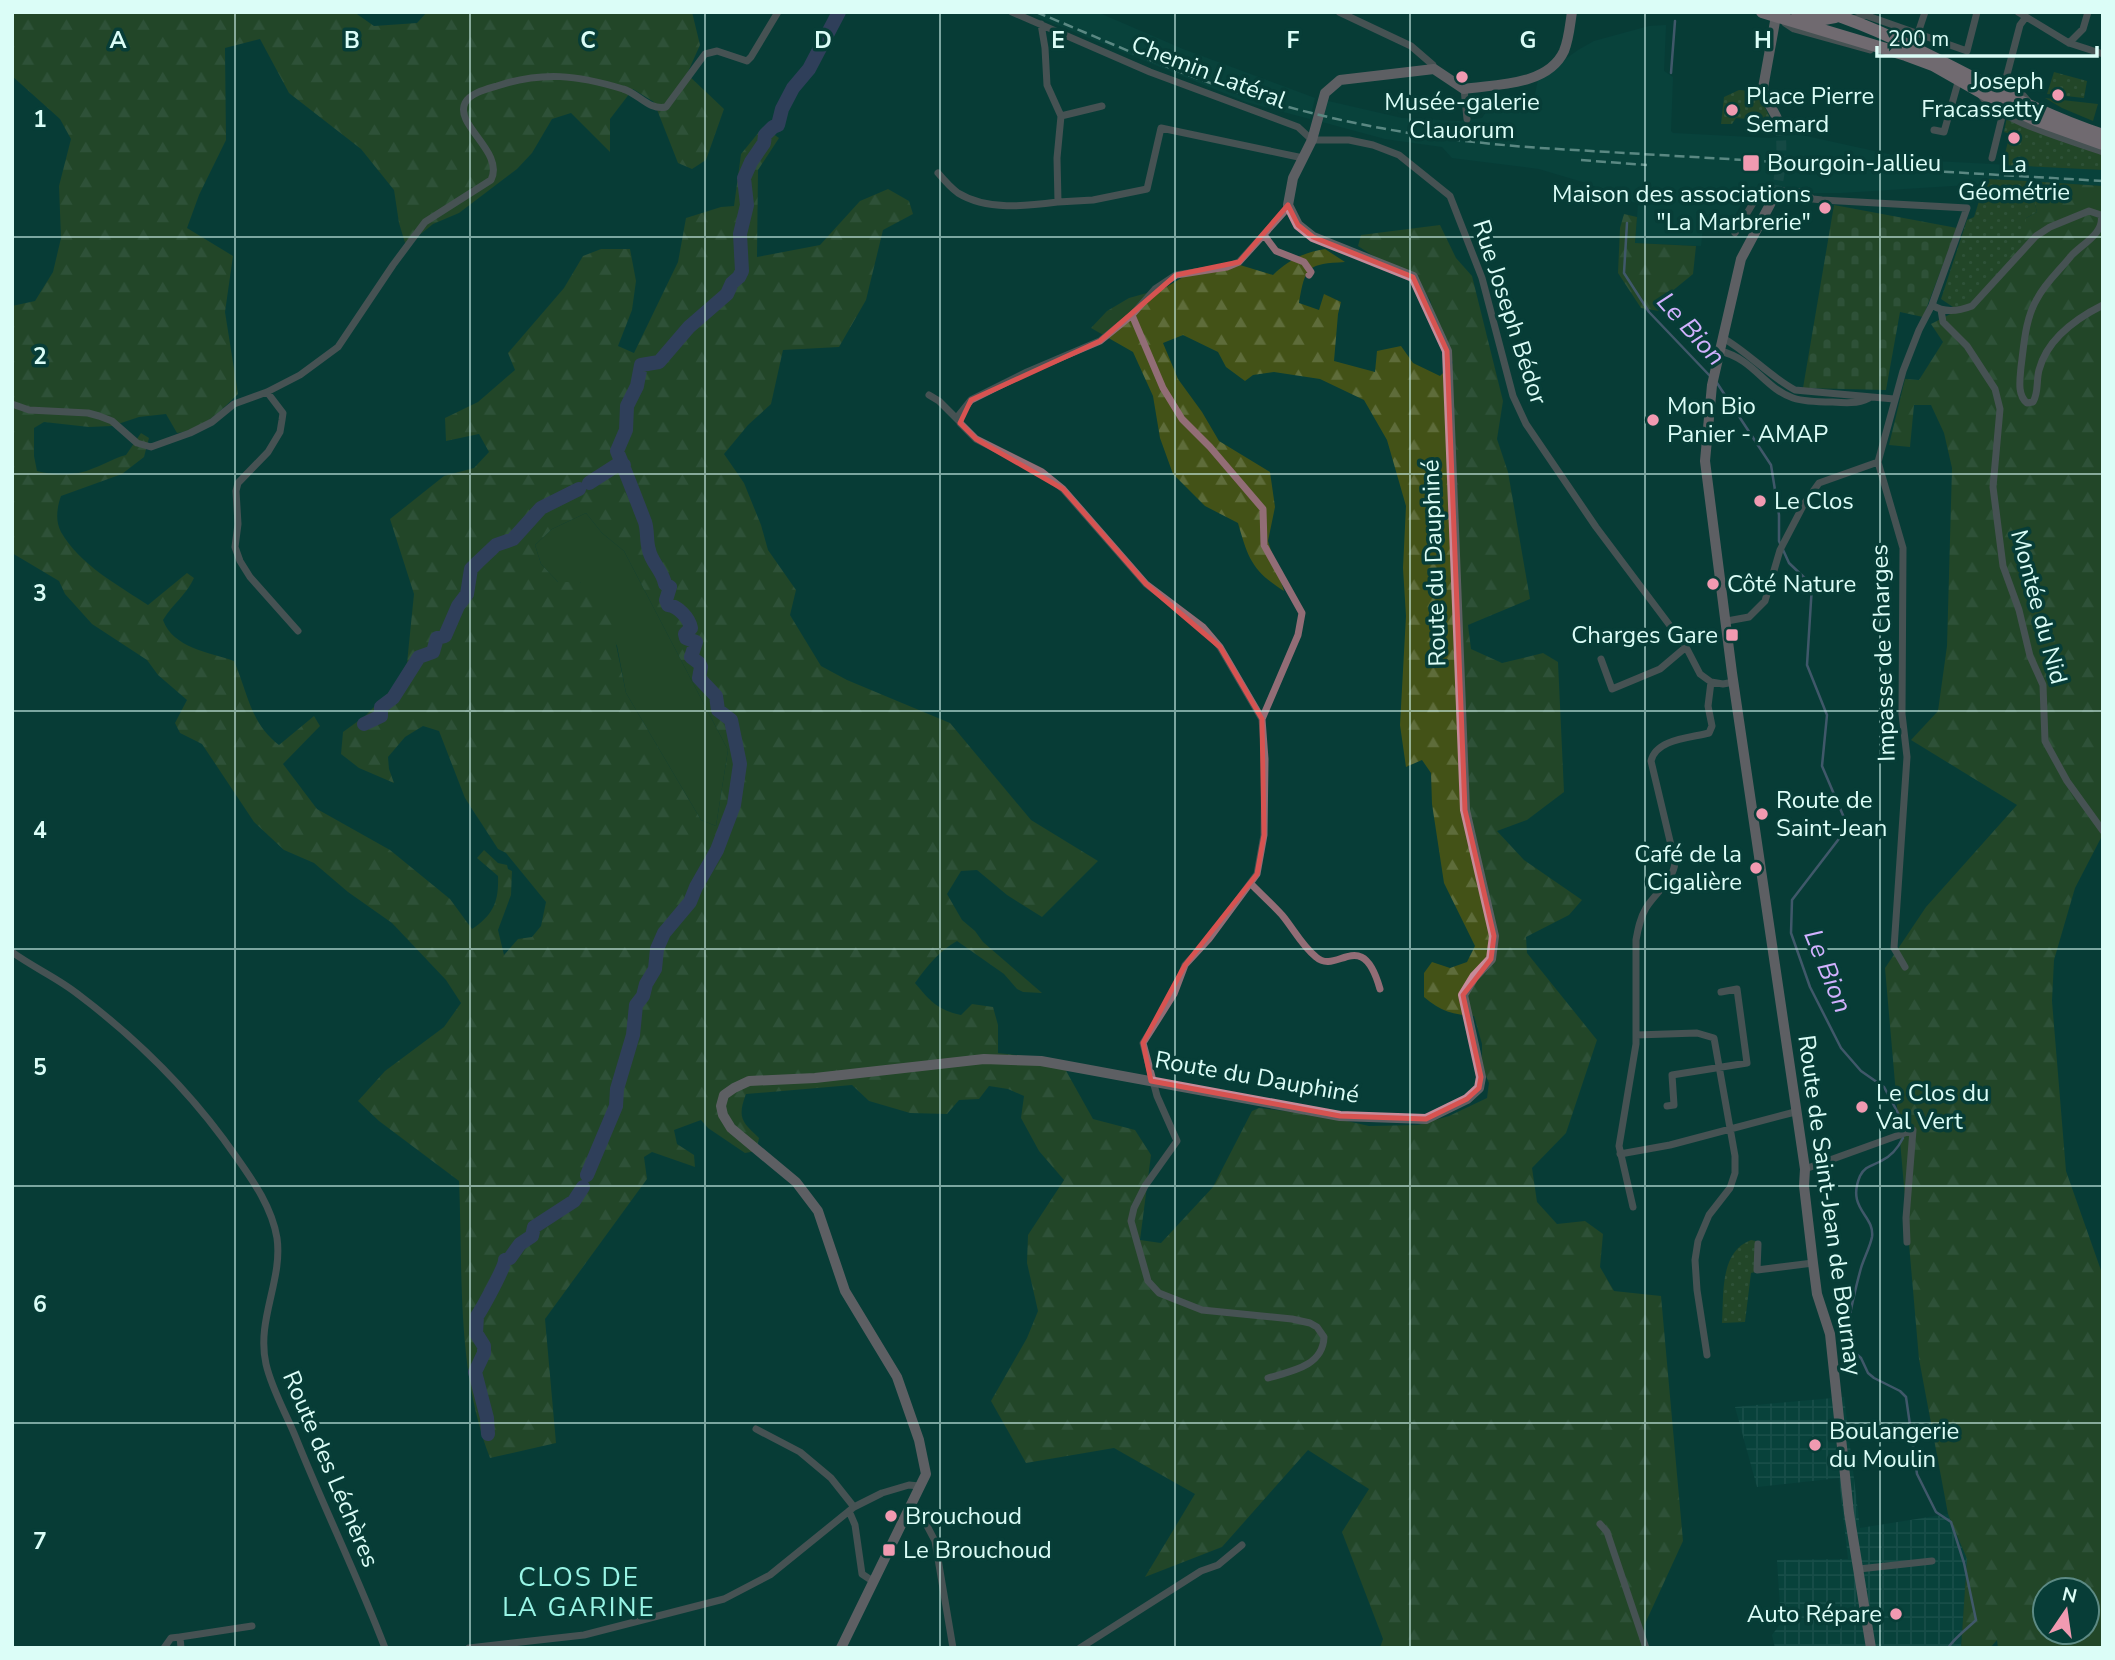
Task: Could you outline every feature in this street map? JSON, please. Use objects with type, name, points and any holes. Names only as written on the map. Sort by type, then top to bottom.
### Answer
[{"type":"main road","points":[[1762,12],[1901,53],[1958,84],[2103,135]]},
{"type":"main road","points":[[1776,14],[1789,12]]},
{"type":"main road","points":[[1797,12],[1824,19],[1839,16],[1930,54],[2036,112],[2103,144]]},
{"type":"street","points":[[12,404],[29,410],[99,416],[112,421],[137,443],[151,447],[212,422],[233,404],[267,392],[300,375],[338,347],[425,222],[491,180],[494,167],[491,158],[464,113],[465,103],[472,96],[518,79],[565,75],[626,89],[653,106],[666,107],[705,54],[717,51],[747,61],[778,12]]},
{"type":"street","name":"Chemin Latéral","points":[[1012,12],[1150,72],[1313,134]]},
{"type":"street","points":[[1339,12],[1411,46],[1433,65],[1434,69],[1464,89],[1535,78],[1559,60],[1565,49],[1573,12]]},
{"type":"street","points":[[1919,33],[1925,12]]},
{"type":"street","points":[[1839,16],[1865,15],[1967,51],[1977,12]]},
{"type":"street","points":[[2018,12],[2069,43],[2103,54]]},
{"type":"street","points":[[2069,43],[2083,29],[2088,12]]},
{"type":"street","points":[[1776,14],[1764,81],[1765,98],[1779,121],[1780,128]]},
{"type":"street","points":[[2026,17],[2020,24],[2004,86],[2022,94],[2036,112]]},
{"type":"street","points":[[1041,24],[1047,85],[1060,116],[1058,202]]},
{"type":"street","points":[[960,423],[959,415],[971,400],[1027,372],[1100,341],[1132,315],[1155,289],[1177,275],[1227,267],[1239,262],[1288,205],[1293,178],[1313,134],[1325,93],[1340,80],[1434,69]]},
{"type":"street","points":[[1934,130],[1944,131],[1958,84]]},
{"type":"street","points":[[1464,89],[1467,119]]},
{"type":"street","points":[[1978,90],[1989,106],[2003,113],[2103,152]]},
{"type":"street","points":[[1060,116],[1101,106]]},
{"type":"street","points":[[1992,158],[2003,113]]},
{"type":"street","points":[[938,173],[956,191],[974,201],[1020,206],[1093,200],[1147,189],[1161,128],[1303,158]]},
{"type":"street","name":"Rue Joseph Bédor","points":[[1313,134],[1373,145],[1399,155],[1450,196],[1482,278],[1513,396],[1526,424],[1596,527],[1686,647],[1700,674],[1711,682]]},
{"type":"street","points":[[1727,621],[1744,618],[1756,611],[1765,601],[1780,550],[1804,503],[1819,483],[1878,462],[1894,399],[1915,339],[1932,305],[1967,208],[1813,199],[1801,192],[1761,190],[1735,233]]},
{"type":"street","name":"Route de Saint-Jean de Bournay","points":[[1775,195],[1741,259],[1712,385],[1705,461],[1734,682],[1805,1169],[1804,1186],[1817,1294],[1830,1334],[1849,1513],[1871,1648]]},
{"type":"street","name":"Route du Dauphiné","points":[[841,1648],[926,1474],[897,1377],[845,1291],[818,1212],[796,1182],[731,1128],[723,1115],[721,1105],[724,1095],[749,1082],[984,1059],[1041,1061],[1340,1116],[1426,1119],[1466,1099],[1479,1088],[1481,1077],[1463,995],[1474,977],[1491,959],[1494,936],[1465,810],[1447,351],[1413,277],[1313,237],[1298,225],[1288,205]]},
{"type":"street","points":[[1932,305],[1941,310],[1962,310],[1972,306],[2026,244],[2043,232],[2088,211],[2101,215],[2098,232],[2066,263],[2037,298],[2032,310],[2021,372],[2020,394],[2027,403],[2033,402],[2037,396],[2039,371],[2044,355],[2075,320],[2103,304]]},
{"type":"street","points":[[1264,235],[1276,251],[1304,262],[1311,272],[1308,275]]},
{"type":"street","name":"Montée du Nid","points":[[1941,310],[1943,322],[1967,346],[1995,389],[1999,418],[1993,487],[2006,573],[2031,656],[2043,685],[2045,741],[2067,781],[2103,831]]},
{"type":"street","points":[[1132,315],[1163,388],[1182,419],[1263,509],[1264,545],[1302,613],[1298,635],[1262,719]]},
{"type":"street","points":[[1723,338],[1796,390],[1894,399]]},
{"type":"street","points":[[1720,351],[1734,354],[1745,361],[1775,388],[1792,398],[1859,403],[1870,398]]},
{"type":"street","points":[[267,392],[283,413],[280,432],[268,452],[238,483],[235,547],[250,577],[298,631]]},
{"type":"street","points":[[929,395],[939,401],[976,439],[1041,472],[1063,489],[1146,584],[1203,627],[1220,646],[1262,719],[1265,759],[1264,835],[1257,874],[1209,939],[1185,965],[1174,994],[1143,1044],[1151,1080],[1177,1141],[1145,1186],[1131,1221],[1148,1280],[1159,1293],[1202,1310],[1293,1319],[1317,1327],[1324,1337],[1321,1353],[1316,1359],[1292,1371],[1268,1378]]},
{"type":"street","name":"Impasse de Charges","points":[[1878,462],[1903,548],[1902,714],[1907,757],[1894,948],[1905,967]]},
{"type":"street","points":[[1601,659],[1612,689],[1660,668],[1686,647]]},
{"type":"street","points":[[1633,1207],[1619,1146],[1636,1035],[1636,940],[1638,925],[1645,909],[1674,871],[1675,862],[1651,761],[1653,752],[1661,746],[1709,733],[1712,726],[1708,706],[1711,682],[1734,682]]},
{"type":"street","points":[[1251,884],[1281,914],[1317,959],[1326,962],[1356,956],[1366,959],[1373,967],[1380,989]]},
{"type":"street","name":"Route des Léchères","points":[[12,952],[78,993],[159,1062],[214,1124],[263,1199],[273,1220],[277,1254],[264,1329],[263,1347],[267,1366],[283,1410],[364,1592],[385,1648]]},
{"type":"street","points":[[1667,1106],[1674,1105],[1672,1075],[1747,1063],[1737,989],[1721,992]]},
{"type":"street","points":[[1636,1035],[1697,1033],[1714,1038],[1731,1129],[1735,1173],[1730,1188],[1709,1215],[1698,1241],[1695,1260],[1707,1355]]},
{"type":"street","points":[[1620,1154],[1670,1145],[1795,1112]]},
{"type":"street","points":[[1805,1169],[1913,1129],[1906,1219],[1907,1241]]},
{"type":"street","points":[[1758,1244],[1757,1270],[1813,1263]]},
{"type":"street","points":[[756,1429],[800,1452],[831,1478],[851,1509],[862,1574],[874,1582]]},
{"type":"street","points":[[469,1648],[584,1635],[736,1594],[770,1575],[851,1509],[882,1493],[909,1485],[919,1486]]},
{"type":"street","points":[[911,1504],[924,1520],[935,1541],[953,1648]]},
{"type":"street","points":[[1600,1524],[1607,1532],[1646,1648]]},
{"type":"street","points":[[1080,1648],[1201,1571],[1218,1565],[1242,1545]]},
{"type":"street","points":[[1859,1569],[1932,1561]]},
{"type":"street","points":[[164,1648],[171,1638],[252,1626]]},
{"type":"street","points":[[180,1637],[180,1648]]},
{"type":"street","points":[[563,1637],[564,1648]]},
{"type":"highlighted area","points":[[1288,205],[1298,225],[1313,237],[1413,277],[1447,351],[1465,810],[1494,936],[1491,959],[1463,995],[1481,1077],[1479,1088],[1467,1099],[1426,1119],[1340,1116],[1151,1081],[1143,1043],[1185,965],[1257,874],[1264,835],[1262,719],[1220,647],[1146,584],[1063,489],[976,439],[960,423],[971,400],[1100,341],[1176,275],[1239,262]]},
{"type":"shaded area","points":[[1025,12],[1097,12],[1183,49],[1315,98],[1310,119],[1246,102]]},
{"type":"shaded area","points":[[1666,25],[1664,71],[1673,77],[1673,133],[1770,138],[1797,134],[1915,160],[2103,170],[2103,186],[1986,179],[1984,184],[1841,193],[1748,193],[1728,227],[1703,227],[1701,246],[1635,243],[1638,204],[1586,183],[1539,169],[1452,158],[1442,147],[1385,139],[1322,122],[1328,101],[1402,118],[1460,121],[1482,118],[1488,109],[1535,95],[1538,79],[1594,41],[1649,26]]},
{"type":"shaded area","points":[[1844,1397],[1860,1528],[1948,1514],[1967,1559],[1961,1648],[1775,1648],[1772,1635],[1781,1623],[1777,1560],[1848,1559],[1839,1478],[1757,1487],[1735,1407]]},
{"type":"green space","points":[[12,12],[354,12],[374,26],[417,23],[427,12],[692,12],[700,45],[687,74],[724,109],[706,160],[692,169],[678,163],[654,102],[633,89],[610,119],[610,152],[571,113],[552,119],[532,153],[517,169],[459,213],[433,224],[406,246],[394,190],[361,149],[289,93],[260,39],[225,48],[226,140],[199,195],[187,228],[233,256],[225,312],[238,394],[203,424],[177,433],[166,414],[139,417],[112,426],[89,427],[44,422],[34,428],[37,471],[51,474],[87,471],[126,455],[141,433],[149,438],[144,457],[122,474],[61,496],[58,523],[69,544],[100,573],[148,605],[187,573],[194,578],[163,620],[168,629],[175,637],[193,648],[234,661],[256,717],[279,745],[314,716],[320,726],[283,764],[317,809],[390,850],[450,899],[472,929],[490,913],[496,901],[498,885],[498,876],[477,858],[484,850],[498,863],[507,865],[512,871],[511,895],[498,930],[504,955],[518,939],[532,937],[541,926],[546,902],[506,853],[498,849],[465,798],[439,731],[423,726],[405,737],[388,757],[394,783],[359,768],[341,754],[343,732],[365,716],[392,689],[407,663],[414,594],[390,519],[444,476],[474,468],[489,452],[479,434],[446,441],[445,418],[478,402],[515,370],[508,353],[564,288],[583,256],[601,249],[630,249],[636,281],[632,310],[618,346],[634,353],[678,262],[686,218],[721,207],[734,206],[741,154],[763,127],[779,138],[758,170],[757,257],[820,245],[860,201],[888,189],[909,201],[913,214],[883,230],[866,300],[839,347],[783,350],[771,404],[748,425],[724,454],[744,483],[768,550],[796,590],[790,615],[821,666],[847,680],[950,723],[1031,820],[1098,861],[1042,917],[1007,895],[977,870],[961,871],[947,894],[962,920],[983,942],[1042,993],[1017,989],[1004,974],[957,941],[934,959],[915,983],[935,1004],[953,1013],[961,1015],[972,1004],[993,1007],[998,1025],[998,1053],[1060,1060],[1093,1119],[1135,1130],[1151,1155],[1140,1240],[1161,1243],[1213,1187],[1252,1111],[1259,1108],[1325,1116],[1369,1126],[1418,1125],[1449,1116],[1487,1098],[1489,1083],[1482,1067],[1482,1044],[1474,1016],[1447,1011],[1424,997],[1424,973],[1432,962],[1450,968],[1467,962],[1475,946],[1444,883],[1432,804],[1431,773],[1422,760],[1406,767],[1400,725],[1406,616],[1403,568],[1406,506],[1387,440],[1364,400],[1320,379],[1274,372],[1253,375],[1245,381],[1226,367],[1218,352],[1183,335],[1163,343],[1178,379],[1219,441],[1270,472],[1275,507],[1268,541],[1284,591],[1265,577],[1253,563],[1238,523],[1205,506],[1173,474],[1160,438],[1153,396],[1133,352],[1091,328],[1107,311],[1129,298],[1165,288],[1183,277],[1240,265],[1273,275],[1296,258],[1325,249],[1345,262],[1323,264],[1310,269],[1306,274],[1299,303],[1319,310],[1324,294],[1341,302],[1334,361],[1375,372],[1377,351],[1401,346],[1413,363],[1440,376],[1453,363],[1430,300],[1411,272],[1378,259],[1358,246],[1361,235],[1440,225],[1456,258],[1472,276],[1503,401],[1497,439],[1508,472],[1530,599],[1468,625],[1471,649],[1502,663],[1543,653],[1558,662],[1564,792],[1527,820],[1497,831],[1524,860],[1582,900],[1569,915],[1526,937],[1527,953],[1597,1040],[1566,1133],[1532,1168],[1537,1202],[1557,1224],[1585,1221],[1603,1234],[1600,1267],[1614,1291],[1661,1296],[1683,1541],[1644,1626],[1646,1648],[1380,1648],[1383,1639],[1342,1532],[1369,1489],[1308,1450],[1222,1547],[1145,1577],[1195,1494],[1114,1448],[1026,1463],[991,1401],[1027,1338],[1038,1311],[1027,1263],[1028,1235],[1064,1180],[1039,1151],[1021,1118],[1024,1096],[1008,1089],[989,1086],[979,1099],[959,1100],[947,1114],[910,1113],[869,1101],[852,1085],[746,1094],[742,1109],[743,1119],[759,1138],[756,1151],[745,1153],[708,1128],[701,1120],[674,1130],[677,1144],[694,1155],[695,1167],[652,1152],[644,1157],[647,1179],[545,1319],[556,1443],[490,1458],[471,1391],[466,1356],[459,1181],[379,1121],[358,1101],[385,1071],[444,1027],[461,1003],[446,980],[392,923],[348,892],[314,863],[284,850],[254,822],[202,744],[180,733],[175,723],[187,700],[158,675],[147,660],[92,624],[65,594],[59,581],[12,553],[12,306],[35,301],[53,272],[61,238],[59,186],[71,139],[60,119],[12,76]],"holes":[[[586,513],[602,533],[624,551],[728,750],[716,826],[701,820],[626,693],[608,605],[580,582],[558,582],[541,564],[535,545],[552,529]]]},
{"type":"green space","points":[[2054,72],[2087,81],[2084,98],[2047,94]]},
{"type":"green space","points":[[1739,90],[1751,93],[1760,100],[1771,121],[1736,118],[1732,124],[1721,124],[1724,97]]},
{"type":"green space","points":[[2045,98],[2098,104],[2093,121]]},
{"type":"green space","points":[[2007,117],[2103,154],[2103,170],[2002,165],[2010,134],[2004,132]]},
{"type":"green space","points":[[1986,179],[2029,181],[2037,212],[2026,218],[2024,240],[1974,300],[1962,308],[1953,307],[1941,299],[1967,220],[1974,217]]},
{"type":"green space","points":[[2029,181],[2103,186],[2103,834],[2075,888],[2054,960],[2052,1001],[2066,1171],[2103,1276],[2103,1648],[1998,1648],[1997,1640],[1990,1648],[1961,1648],[1967,1559],[1948,1514],[1919,1359],[1885,968],[1926,907],[2017,805],[1911,740],[1938,711],[1947,646],[1952,468],[1944,433],[1931,405],[1914,405],[1910,447],[1889,445],[1905,379],[1919,380],[1943,342],[1931,324],[1962,308],[2026,218],[2037,212]]},
{"type":"green space","points":[[1834,205],[1957,228],[1923,317],[1900,312],[1886,390],[1803,388]]},
{"type":"green space","points":[[1624,214],[1637,217],[1635,243],[1696,246],[1693,274],[1665,297],[1659,311],[1641,308],[1618,273],[1620,228]]},
{"type":"green space","points":[[586,513],[602,533],[624,551],[728,750],[716,826],[701,820],[626,693],[617,646],[580,582],[558,582],[541,564],[535,545],[552,529]]},
{"type":"green space","points":[[1751,1240],[1756,1241],[1755,1272],[1751,1273],[1745,1322],[1722,1323],[1728,1264],[1733,1254]]},
{"type":"waterway","points":[[587,1175],[616,1106],[617,1089],[633,1035],[636,1005],[655,969],[657,949],[664,933],[690,902],[717,850],[734,805],[740,764],[731,720],[718,710],[716,696],[699,678],[701,667],[691,657],[696,642],[686,638],[690,624],[682,613],[668,605],[666,600],[670,587],[665,584],[650,554],[645,522],[617,451],[626,430],[627,406],[637,386],[641,365],[659,362],[689,327],[727,294],[732,283],[739,277],[742,271],[740,234],[747,205],[744,178],[764,143],[765,135],[778,125],[782,109],[793,88],[809,69],[839,12]]},
{"type":"waterway","name":"Le Bion","points":[[1671,73],[1675,21]]},
{"type":"waterway","name":"Le Bion","points":[[1627,223],[1624,273],[1649,312],[1710,376]]},
{"type":"waterway","name":"Le Bion","points":[[1717,383],[1771,465],[1779,515],[1779,541],[1789,563],[1812,585],[1807,665],[1827,715],[1822,766],[1848,827],[1792,900],[1791,933],[1810,987],[1841,1048],[1861,1071],[1884,1087],[1905,1126]]},
{"type":"waterway","points":[[589,483],[617,465],[624,465]]},
{"type":"waterway","points":[[364,724],[381,716],[381,707],[393,698],[419,657],[433,652],[437,638],[445,636],[458,606],[467,594],[471,569],[496,545],[513,539],[541,508],[579,489]]},
{"type":"waterway","name":"Le Bion","points":[[1903,1138],[1891,1154],[1864,1170],[1860,1176],[1856,1196],[1872,1229],[1872,1237],[1858,1277],[1844,1343],[1861,1358],[1868,1373],[1906,1397],[1917,1474],[1936,1512],[1951,1522],[1964,1563],[1976,1620],[1948,1648]]},
{"type":"waterway","points":[[488,1434],[487,1418],[475,1372],[484,1353],[484,1346],[476,1333],[477,1316],[505,1260],[532,1236],[534,1227],[574,1201],[583,1187]]},
{"type":"tunnel","points":[[1775,195],[1781,162],[1780,128]]},
{"type":"railway","points":[[1036,12],[1168,67],[1253,97],[1334,118],[1415,134],[1540,148],[2103,181]]},
{"type":"railway","points":[[1581,160],[1647,165]]},
{"type":"place","name":"Musée-galerie Clauorum","points":[[1462,77]]},
{"type":"place","name":"Joseph Fracassetty","points":[[2058,95]]},
{"type":"place","name":"Place Pierre Semard","points":[[1732,110]]},
{"type":"place","name":"La Géométrie","points":[[2014,138]]},
{"type":"place","name":"Bourgoin-Jallieu","points":[[1751,163]]},
{"type":"place","name":"Maison des associations \"La Marbrerie\"","points":[[1825,208]]},
{"type":"place","name":"Mon Bio Panier - AMAP","points":[[1653,420]]},
{"type":"place","name":"Le Clos","points":[[1760,501]]},
{"type":"place","name":"Côté Nature","points":[[1713,584]]},
{"type":"place","name":"Charges Gare","points":[[1732,635]]},
{"type":"place","name":"Route de Saint-Jean","points":[[1762,814]]},
{"type":"place","name":"Café de la Cigalière","points":[[1756,868]]},
{"type":"place","name":"Le Clos du Val Vert","points":[[1862,1107]]},
{"type":"place","name":"Boulangerie du Moulin","points":[[1815,1445]]},
{"type":"place","name":"Brouchoud","points":[[891,1516]]},
{"type":"place","name":"Le Brouchoud","points":[[889,1550]]},
{"type":"place","name":"Auto Répare","points":[[1896,1614]]},
{"type":"district","name":"CLOS DE LA GARINE","points":[[579,1592]]}]
